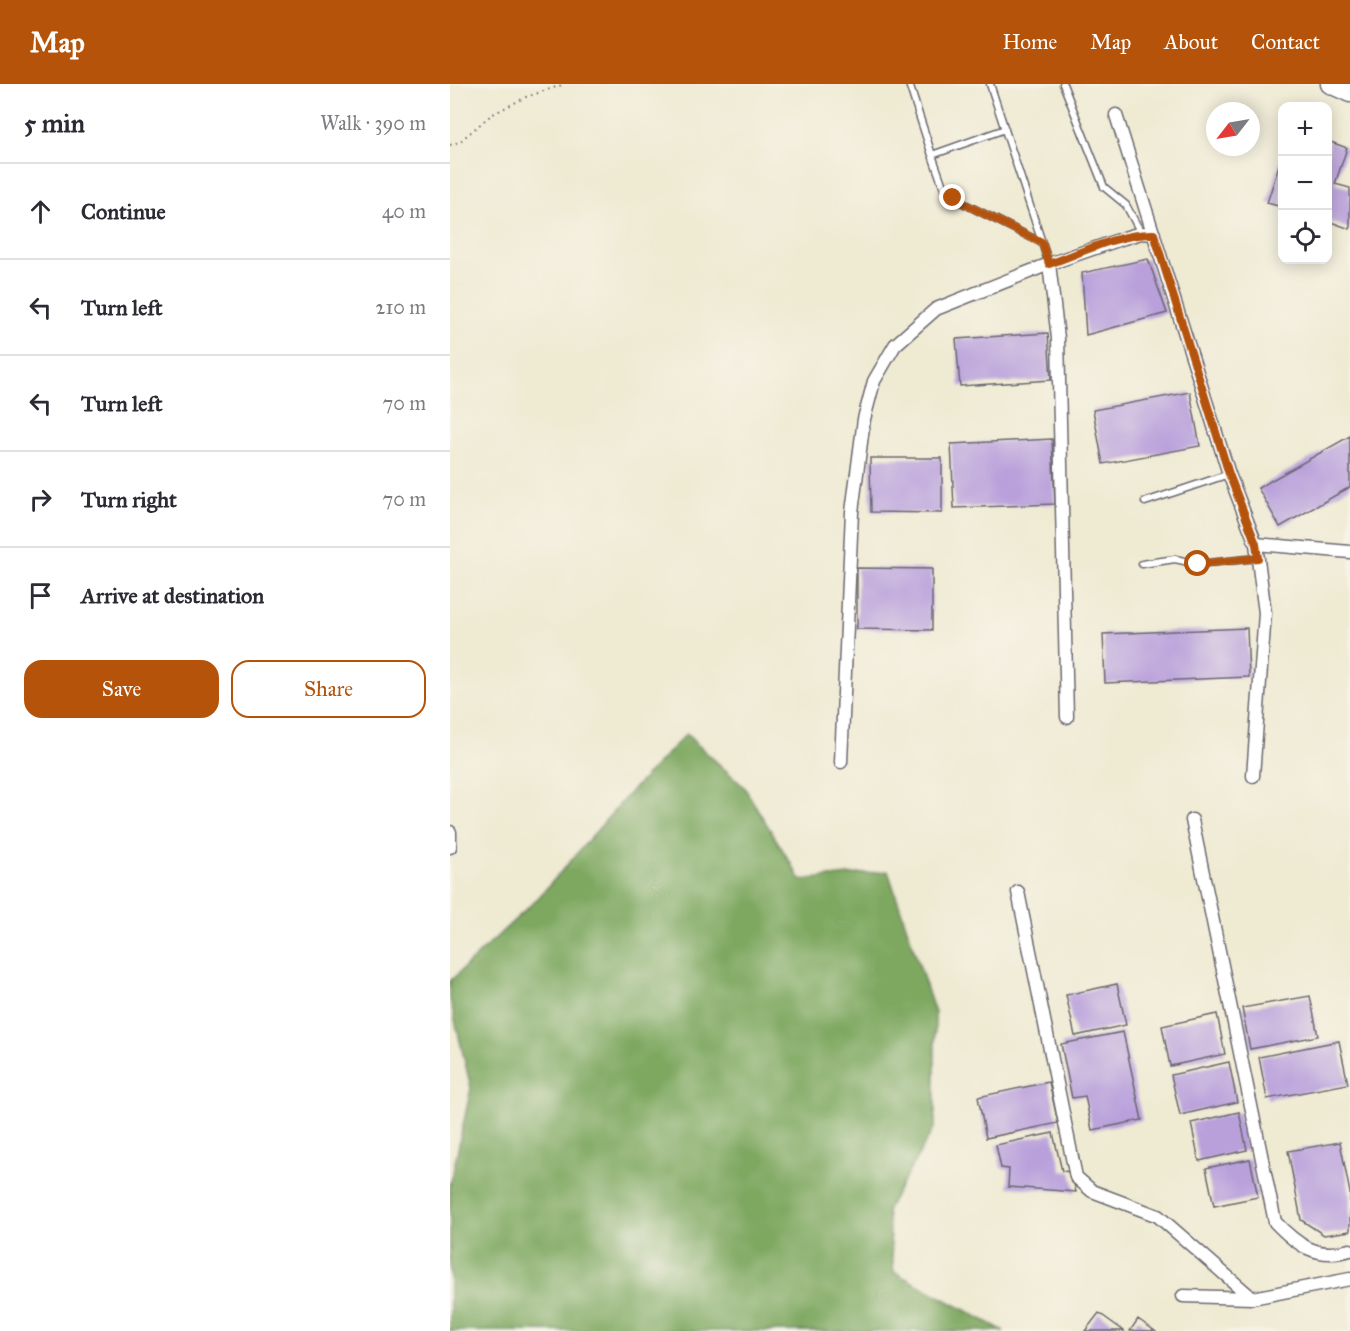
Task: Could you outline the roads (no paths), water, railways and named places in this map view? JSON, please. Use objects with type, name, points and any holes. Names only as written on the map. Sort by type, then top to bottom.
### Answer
[{"type":"main road","points":[[1330,84],[1350,93]]},
{"type":"street","points":[[1116,115],[1148,234],[1229,474],[1256,544],[1265,613],[1253,776]]},
{"type":"street","points":[[841,762],[852,512],[864,419],[874,381],[895,345],[936,309],[1049,264],[1148,234]]},
{"type":"street","points":[[1049,264],[1058,338],[1067,717]]},
{"type":"street","points":[[1256,544],[1350,552]]},
{"type":"street","points":[[1192,820],[1275,1222],[1297,1244],[1332,1255],[1350,1250]]},
{"type":"street","points":[[450,832],[450,847]]},
{"type":"street","points":[[1018,892],[1076,1177],[1092,1191],[1158,1216],[1252,1298]]},
{"type":"street","points":[[1183,1296],[1252,1298],[1350,1279]]},
{"type":"lane","points":[[909,84],[944,189],[953,198],[1042,243]]},
{"type":"lane","points":[[990,84],[1049,264]]},
{"type":"lane","points":[[1063,84],[1104,187],[1126,206],[1148,234]]},
{"type":"lane","points":[[932,154],[1005,129]]},
{"type":"lane","points":[[1145,502],[1229,474]]},
{"type":"lane","points":[[1142,564],[1175,559],[1198,564],[1258,558]]}]
